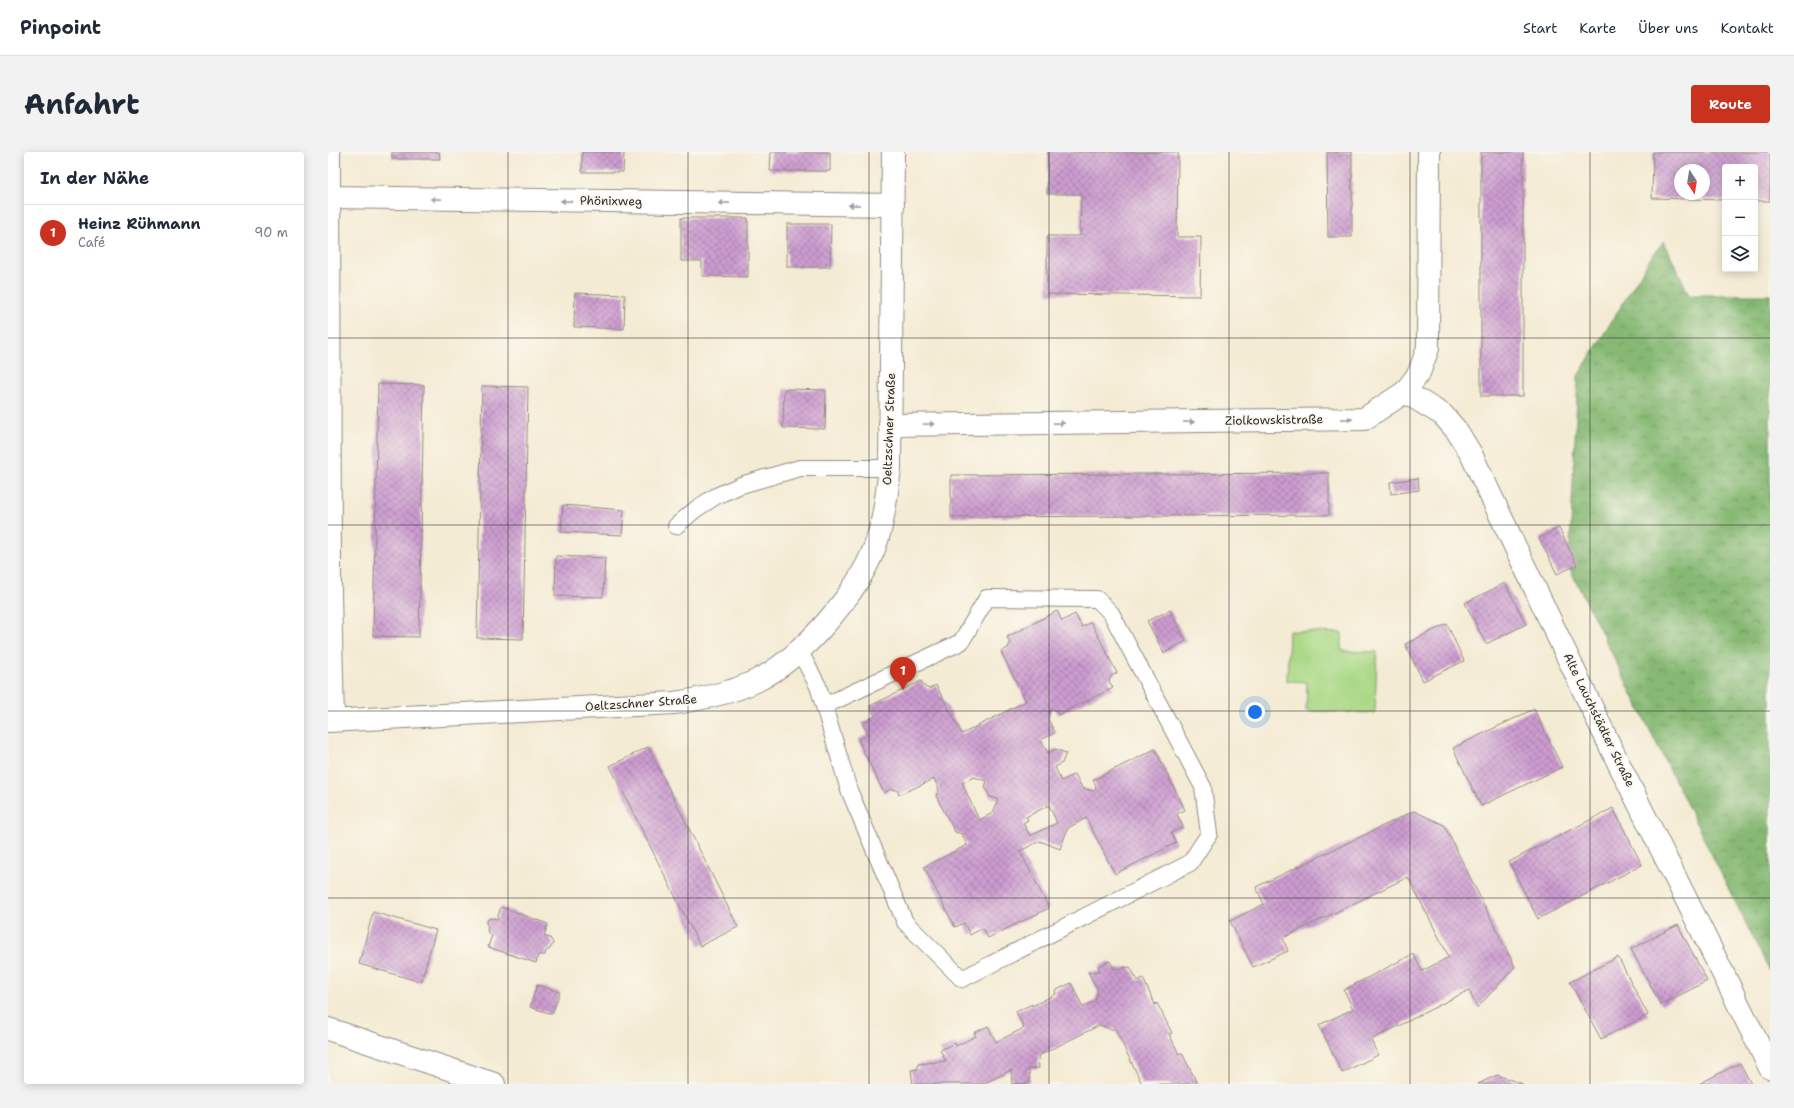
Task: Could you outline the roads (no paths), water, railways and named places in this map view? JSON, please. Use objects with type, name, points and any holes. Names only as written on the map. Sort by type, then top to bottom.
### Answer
[{"type":"street","points":[[329,152],[331,720]]},
{"type":"street","name":"Oeltzschner Straße","points":[[331,720],[674,703],[706,698],[757,680],[799,650],[827,622],[859,579],[878,538],[885,504],[890,468],[893,152]]},
{"type":"street","name":"Ziolkowskistraße","points":[[890,425],[1364,419],[1405,392],[1419,373],[1428,348],[1429,152]]},
{"type":"street","name":"Phönixweg","points":[[329,197],[893,205]]},
{"type":"street","name":"Alte Lauchstädter Straße","points":[[1405,392],[1443,415],[1457,431],[1472,454],[1615,755],[1770,1068]]},
{"type":"street","points":[[328,1029],[494,1084]]},
{"type":"lane","points":[[676,526],[696,509],[716,496],[741,485],[770,476],[800,468],[890,468]]},
{"type":"lane","points":[[799,650],[818,686],[849,790],[905,922],[962,979],[1190,863],[1210,834],[1203,787],[1111,613],[1097,599],[987,598],[961,642],[824,706]]},
{"type":"place","name":"Heinz Rühmann","points":[[903,690]]}]
